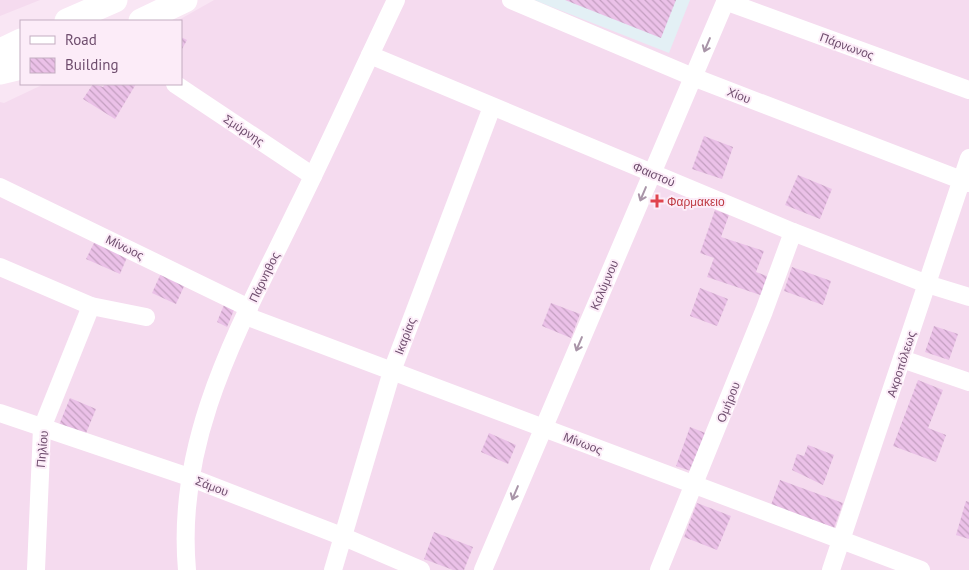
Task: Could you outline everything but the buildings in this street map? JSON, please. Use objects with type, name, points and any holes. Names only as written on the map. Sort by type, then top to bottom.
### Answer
[{"type":"street","points":[[73,20],[96,16],[115,0]]},
{"type":"street","points":[[142,20],[185,0]]},
{"type":"street","name":"Πάρνηθος","points":[[186,570],[189,477],[204,416],[248,312],[396,0]]},
{"type":"street","name":"Χίου","points":[[511,0],[693,77],[965,182]]},
{"type":"street","name":"Καλύμνου","points":[[483,570],[726,1]]},
{"type":"street","name":"Πάρνωνος","points":[[726,1],[969,90]]},
{"type":"street","points":[[0,51],[20,42]]},
{"type":"street","name":"Φαιστού","points":[[370,55],[793,232],[927,284],[969,297]]},
{"type":"street","points":[[0,72],[20,67]]},
{"type":"street","name":"Σμύρνης","points":[[176,85],[313,176]]},
{"type":"street","name":"Ικαρίας","points":[[333,570],[392,371],[492,107]]},
{"type":"street","name":"Ακροπόλεως","points":[[831,570],[927,284],[965,182],[969,158]]},
{"type":"street","name":"Μίνωος","points":[[0,187],[248,312],[392,371],[921,570]]},
{"type":"street","name":"Ομήρου","points":[[659,570],[695,485],[793,232]]},
{"type":"street","points":[[0,267],[91,306],[146,317]]},
{"type":"street","name":"Πηλίου","points":[[36,570],[42,428],[91,306]]},
{"type":"street","points":[[902,359],[969,382]]},
{"type":"street","name":"Σάμου","points":[[0,413],[189,477],[344,537],[421,570]]},
{"type":"shaded area","points":[[0,0],[40,0],[0,16]]},
{"type":"shaded area","points":[[214,0],[969,0],[969,570],[0,570],[0,102],[4,103],[42,85],[182,85],[182,20],[179,20]]},
{"type":"shaded area","points":[[534,0],[690,0],[669,53]]},
{"type":"place","name":"Φαρμακειο","points":[[657,201]]}]
